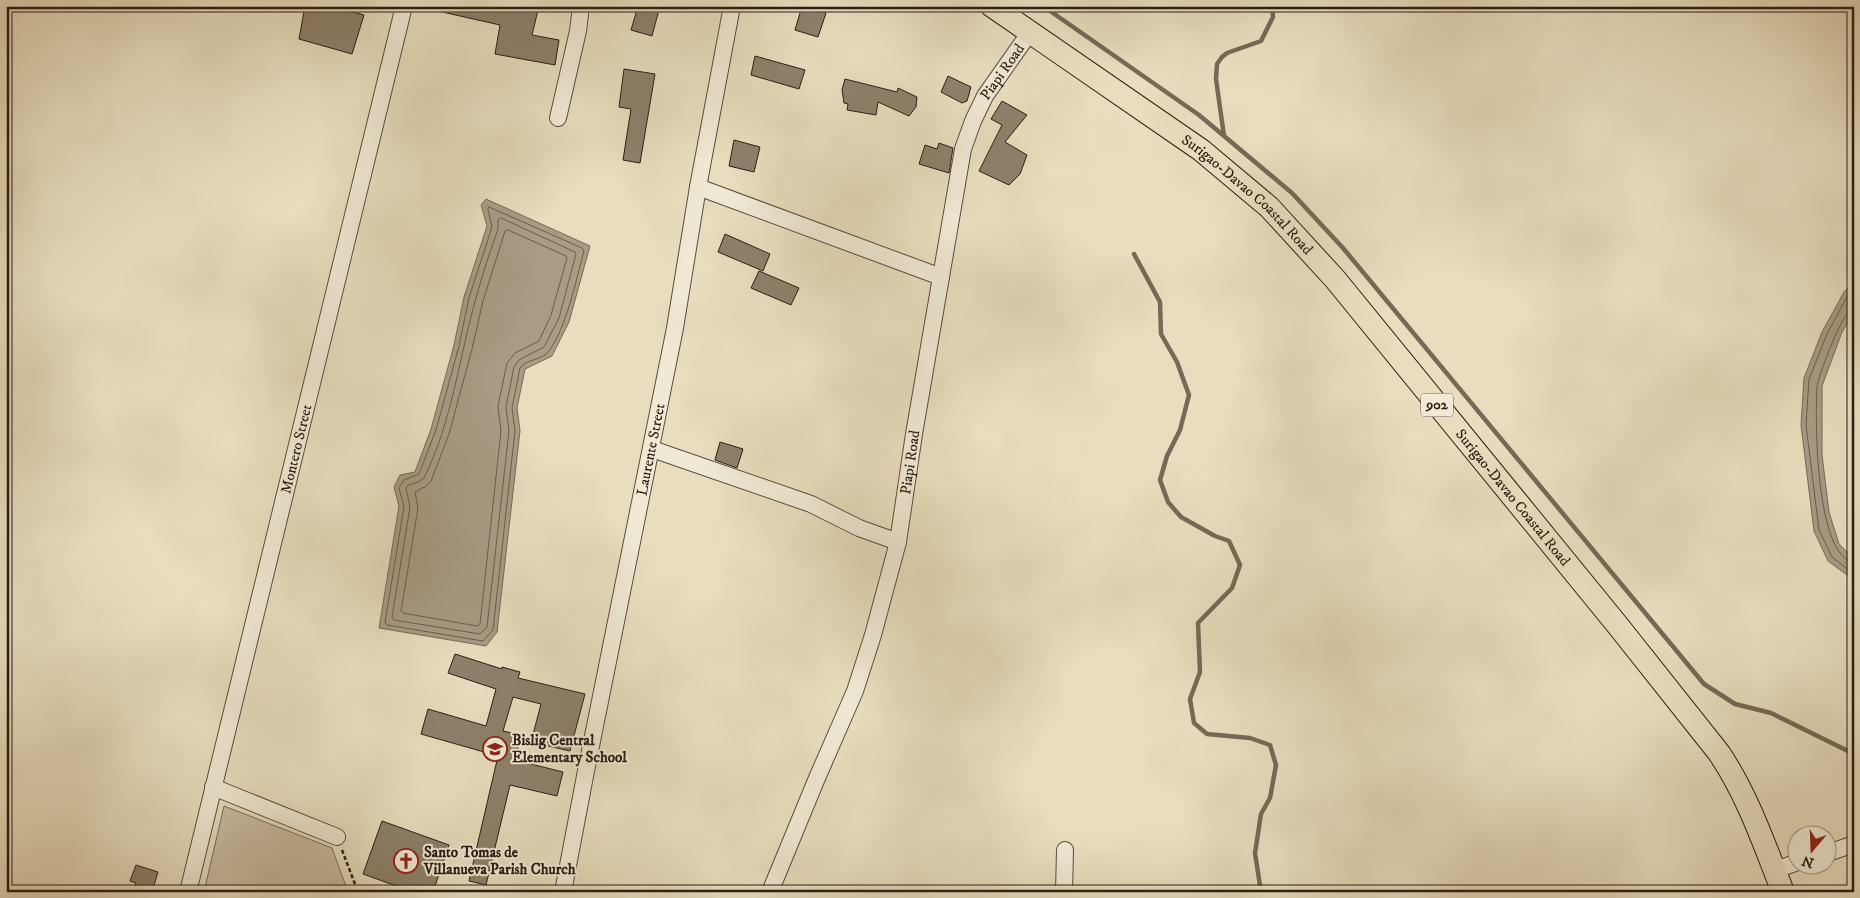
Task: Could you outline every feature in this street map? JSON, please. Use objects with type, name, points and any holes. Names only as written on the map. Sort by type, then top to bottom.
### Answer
[{"type":"highway","name":"Surigao-Davao Coastal Road","points":[[992,6],[1201,150],[1269,207],[1335,280],[1711,742],[1733,774],[1745,797],[1783,892]]},
{"type":"street","name":"Montero Street","points":[[188,892],[404,6]]},
{"type":"street","points":[[558,118],[578,31],[581,6]]},
{"type":"street","name":"Laurente Street","points":[[563,892],[652,449],[732,6]]},
{"type":"street","name":"Piapi Road","points":[[770,892],[817,778],[856,691],[898,542],[914,434],[963,149],[972,121],[984,96],[1030,32]]},
{"type":"street","points":[[698,187],[941,277]]},
{"type":"street","points":[[652,449],[811,504],[859,528],[898,542]]},
{"type":"street","points":[[213,787],[337,837]]},
{"type":"street","points":[[1838,850],[1854,844]]},
{"type":"street","points":[[1064,892],[1066,850]]},
{"type":"street","points":[[1775,870],[1788,865]]},
{"type":"path","points":[[337,837],[358,892]]},
{"type":"shaded area","points":[[224,806],[332,848],[348,892],[204,892]]},
{"type":"water","points":[[486,199],[590,246],[569,322],[552,356],[525,369],[517,408],[520,431],[497,632],[486,646],[379,628],[399,506],[394,487],[400,475],[415,472],[431,429],[454,345],[464,297],[487,226],[481,205]]},
{"type":"water","points":[[1854,282],[1854,312],[1842,332],[1822,386],[1822,455],[1829,512],[1839,544],[1854,559],[1854,580],[1828,561],[1814,531],[1801,425],[1804,378],[1822,332],[1844,292]]},
{"type":"building","points":[[305,6],[328,6],[364,15],[352,54],[299,39]]},
{"type":"building","points":[[439,6],[539,6],[532,35],[559,40],[555,65],[495,54],[500,25],[438,11]]},
{"type":"building","points":[[638,6],[660,6],[652,36],[631,30]]},
{"type":"building","points":[[802,6],[826,13],[818,37],[795,30]]},
{"type":"building","points":[[755,56],[805,70],[799,89],[751,75]]},
{"type":"building","points":[[624,69],[655,74],[640,163],[623,160],[631,109],[619,107]]},
{"type":"building","points":[[948,76],[971,87],[967,101],[962,103],[941,92]]},
{"type":"building","points":[[845,79],[897,92],[898,88],[917,97],[916,107],[909,116],[878,102],[876,115],[847,110],[848,104],[844,103],[842,90]]},
{"type":"building","points":[[1002,101],[1027,115],[1005,142],[1027,155],[1020,174],[1009,185],[979,171],[1002,125],[991,119]]},
{"type":"building","points":[[734,140],[760,147],[754,172],[729,166]]},
{"type":"building","points":[[939,143],[953,148],[949,173],[919,164],[925,145],[937,149]]},
{"type":"building","points":[[725,234],[770,254],[763,271],[718,252]]},
{"type":"building","points":[[759,271],[799,288],[791,305],[751,288]]},
{"type":"building","points":[[720,442],[743,449],[737,468],[715,460]]},
{"type":"building","points":[[455,654],[502,669],[502,667],[520,672],[518,678],[585,694],[570,751],[531,742],[541,704],[513,697],[503,731],[521,735],[515,760],[563,772],[557,796],[510,785],[486,885],[469,881],[498,756],[421,734],[428,709],[486,726],[496,689],[448,673]]},
{"type":"building","name":"Santo Tomas de Villanueva Parish Church","points":[[382,821],[449,845],[433,892],[413,892],[363,874]]},
{"type":"building","points":[[136,865],[158,872],[152,892],[133,892],[136,883],[130,881]]},
{"type":"waterway","points":[[1043,6],[1199,115],[1292,193],[1343,248],[1704,684],[1735,704],[1771,713],[1854,754]]},
{"type":"waterway","points":[[1224,136],[1216,79],[1217,64],[1227,53],[1261,41],[1273,17],[1272,6]]},
{"type":"waterway","points":[[1134,254],[1160,302],[1161,334],[1177,362],[1189,395],[1180,430],[1167,456],[1160,480],[1168,502],[1181,517],[1215,536],[1229,541],[1240,565],[1232,588],[1198,623],[1200,672],[1190,699],[1194,723],[1207,734],[1250,738],[1270,745],[1276,765],[1270,798],[1261,814],[1255,853],[1261,892]]},
{"type":"place","name":"Bislig Central Elementary School","points":[[495,749]]},
{"type":"place","name":"Santo Tomas de Villanueva Parish Church","points":[[406,861]]}]
